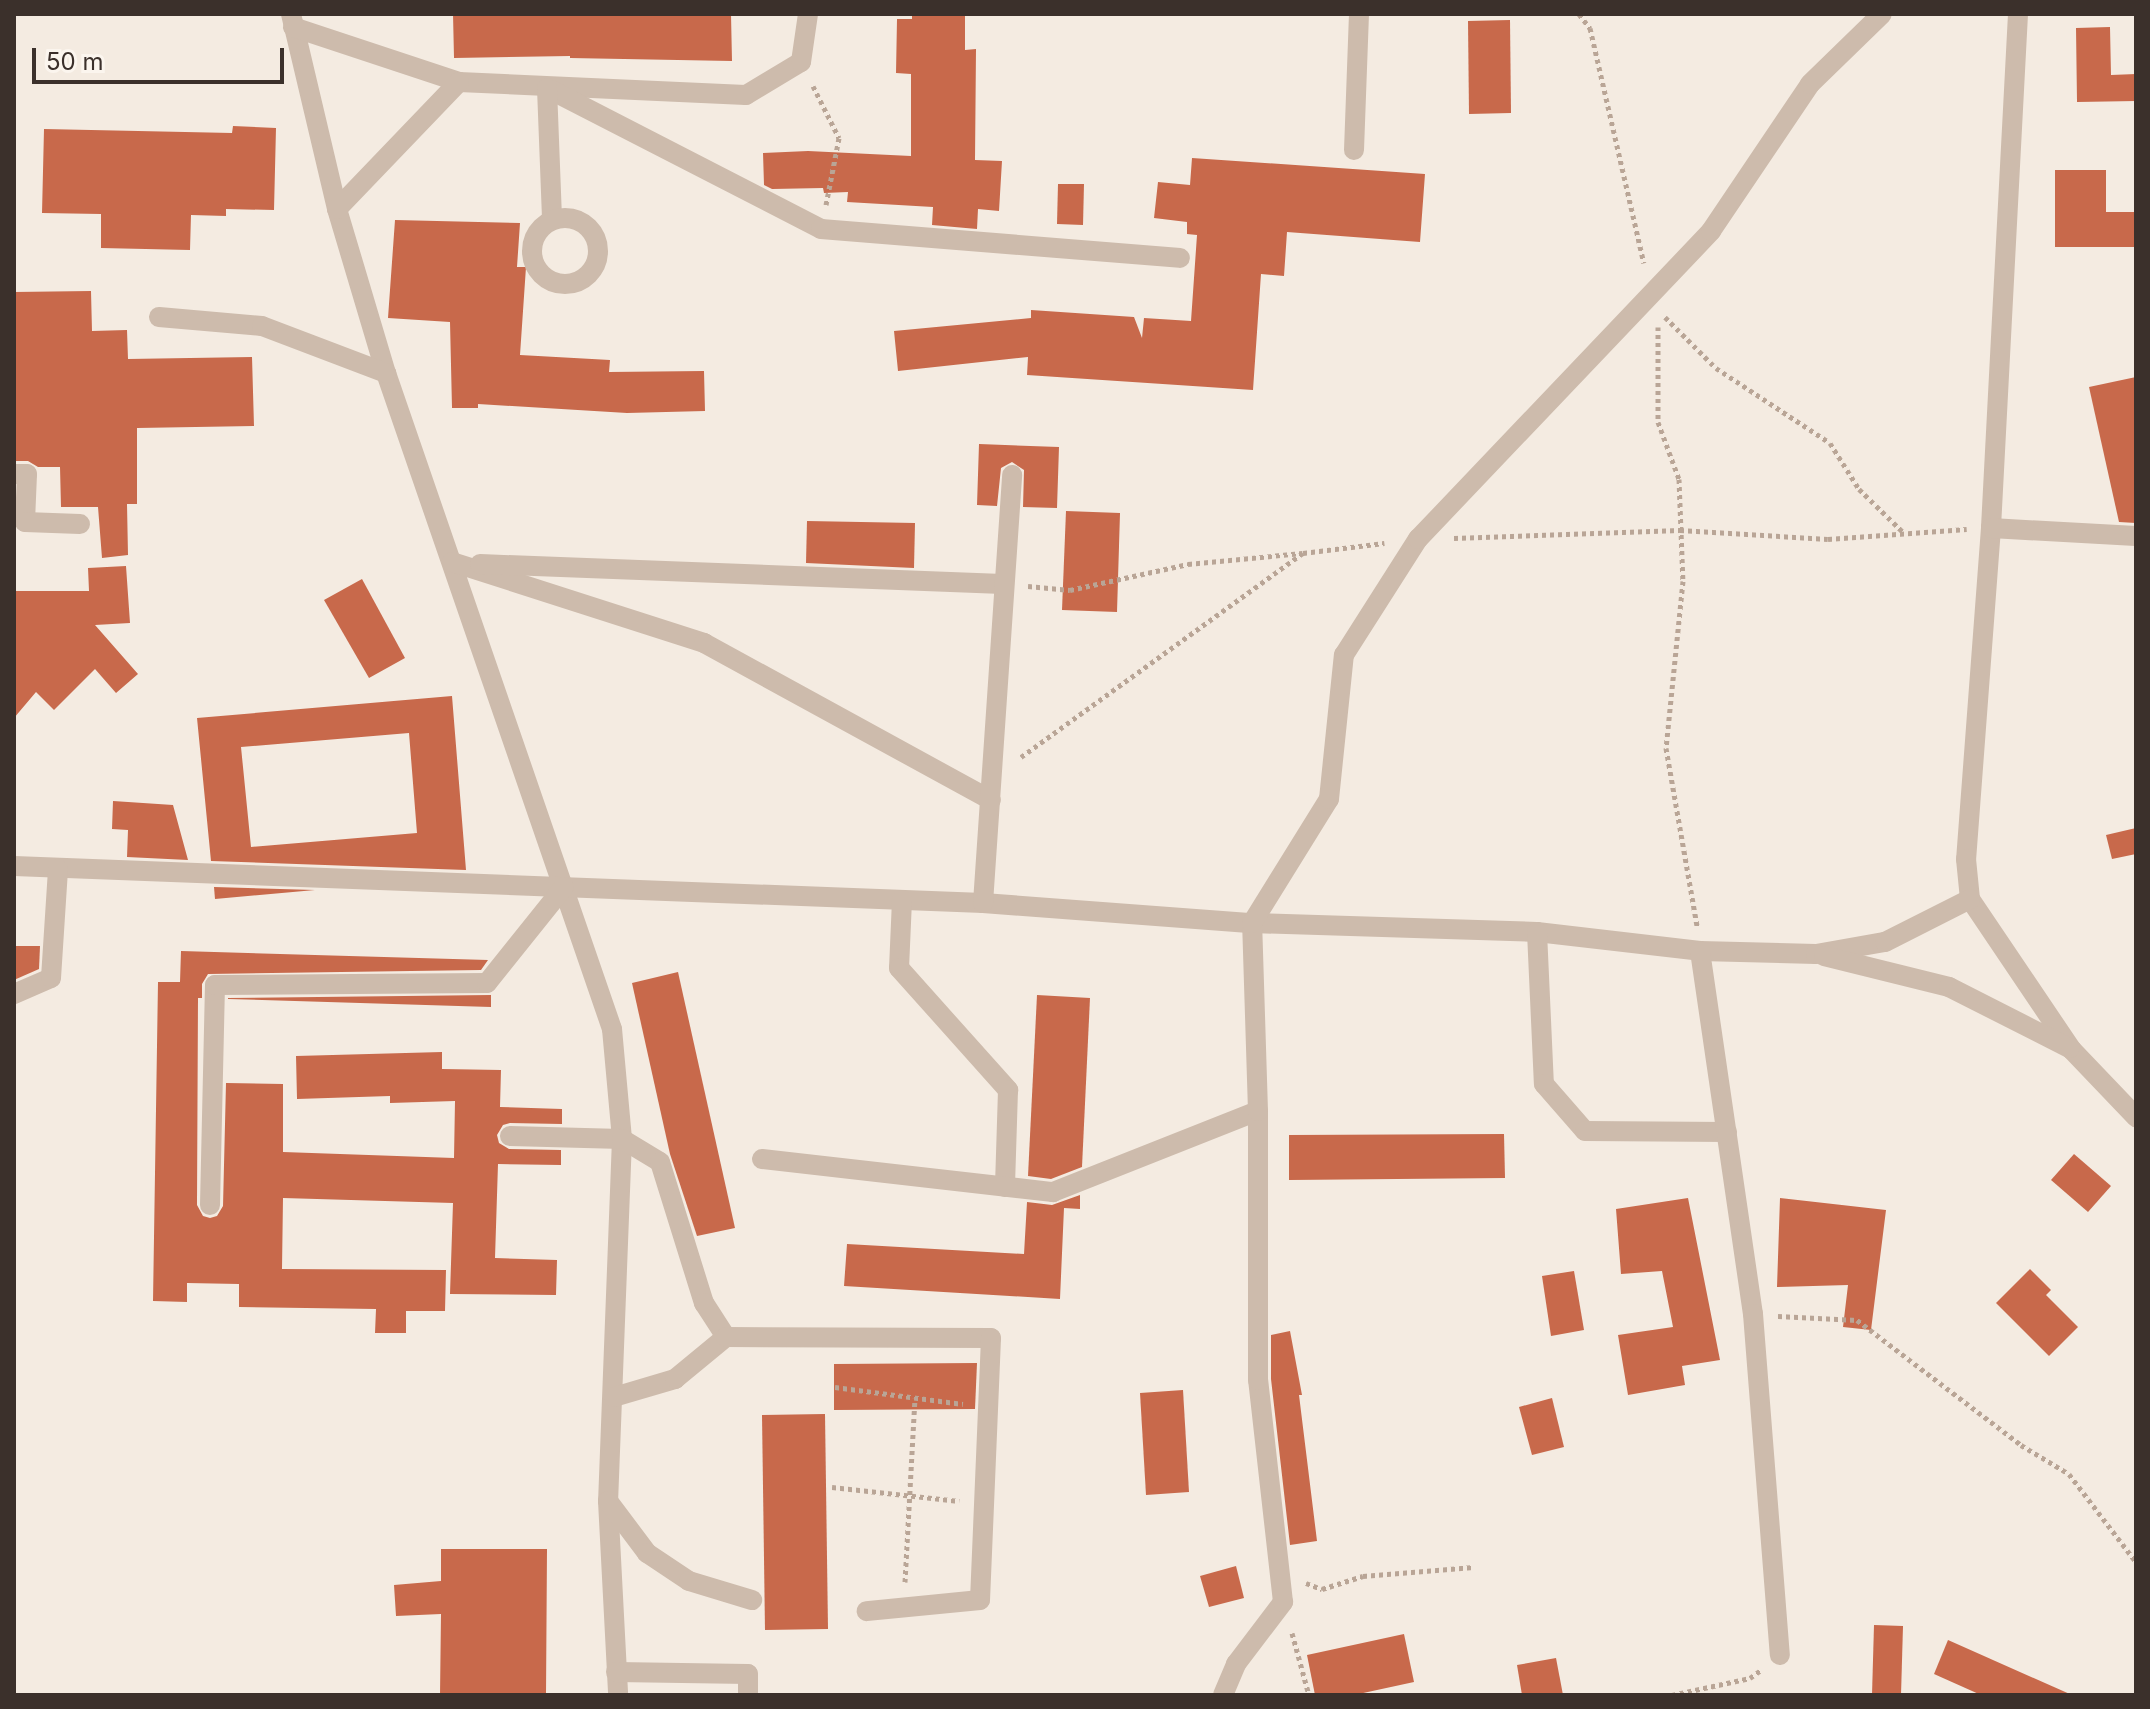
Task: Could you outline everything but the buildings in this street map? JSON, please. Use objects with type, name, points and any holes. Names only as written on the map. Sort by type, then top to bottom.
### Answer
[{"type":"street","points":[[292,20],[459,82],[746,95],[801,62],[808,14]]},
{"type":"street","points":[[1354,150],[1359,14]]},
{"type":"street","points":[[1223,1695],[1236,1664],[1283,1602],[1258,1380],[1258,1111],[1252,923],[1329,799],[1344,655],[1418,539],[1711,231],[1810,84],[1882,14]]},
{"type":"street","points":[[2018,14],[1991,528],[1966,859],[1970,899],[2072,1050],[2136,1117]]},
{"type":"street","points":[[292,20],[337,209],[386,373],[612,1029],[622,1139],[608,1501],[618,1695]]},
{"type":"street","points":[[337,209],[459,82]]},
{"type":"street","points":[[547,88],[552,219]]},
{"type":"street","points":[[547,88],[821,229],[1180,258]]},
{"type":"street","points":[[159,317],[262,326],[386,373]]},
{"type":"street","points":[[14,474],[27,474],[25,522],[80,524]]},
{"type":"street","points":[[983,903],[1012,475]]},
{"type":"street","points":[[1991,528],[2136,536]]},
{"type":"street","points":[[452,562],[1003,584]]},
{"type":"street","points":[[452,562],[704,643],[991,800]]},
{"type":"street","points":[[14,866],[983,903],[1252,923],[1537,932],[1700,951],[1816,954],[1885,942],[1970,899]]},
{"type":"street","points":[[14,994],[51,978],[58,869]]},
{"type":"street","points":[[210,1205],[215,985],[487,983],[564,887]]},
{"type":"street","points":[[902,900],[899,968],[1008,1090],[1005,1187]]},
{"type":"street","points":[[1537,932],[1544,1084],[1585,1131],[1727,1132]]},
{"type":"street","points":[[1700,951],[1753,1314],[1780,1655]]},
{"type":"street","points":[[1816,954],[1949,987],[2072,1050]]},
{"type":"street","points":[[762,1159],[1053,1192],[1258,1111]]},
{"type":"street","points":[[510,1136],[622,1139],[660,1162],[704,1303],[726,1337]]},
{"type":"street","points":[[614,1397],[675,1379],[726,1337],[991,1338],[980,1600],[867,1611]]},
{"type":"street","points":[[608,1501],[647,1553],[689,1581],[752,1600]]},
{"type":"street","points":[[616,1672],[748,1674],[748,1695]]},
{"type":"path","points":[[1579,14],[1590,28],[1651,293]]},
{"type":"path","points":[[801,62],[839,138],[821,229]]},
{"type":"path","points":[[1700,951],[1683,829],[1666,748],[1683,581],[1679,479],[1658,422],[1658,311],[1716,368],[1830,443],[1859,489],[1905,534]]},
{"type":"path","points":[[1003,584],[1070,590],[1188,564],[1418,539],[1680,530],[1828,539],[1991,528]]},
{"type":"path","points":[[991,800],[1025,753],[1303,553]]},
{"type":"path","points":[[1753,1314],[1857,1320],[2021,1445],[2069,1474],[2136,1562]]},
{"type":"path","points":[[835,1387],[988,1408]]},
{"type":"path","points":[[904,1607],[915,1398]]},
{"type":"path","points":[[832,1487],[984,1504]]},
{"type":"path","points":[[1280,1573],[1322,1589],[1363,1576],[1474,1567]]},
{"type":"path","points":[[1283,1602],[1309,1695]]},
{"type":"path","points":[[1672,1695],[1750,1678],[1780,1655]]}]
